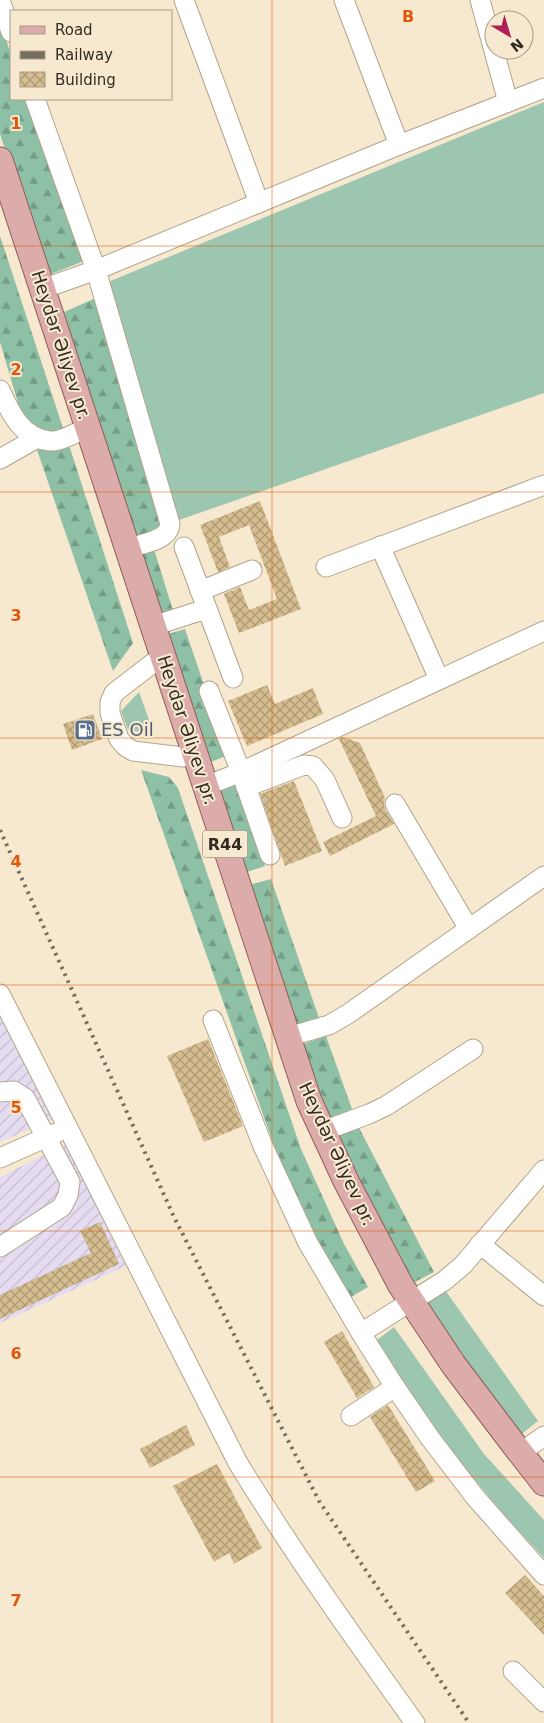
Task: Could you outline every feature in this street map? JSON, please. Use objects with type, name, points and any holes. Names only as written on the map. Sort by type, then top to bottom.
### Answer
[{"type":"main road","name":"Heydər Əliyev pr.","points":[[0,160],[309,1101],[400,1284],[407,1304],[443,1371],[544,1501]]},
{"type":"main road","name":"Heydər Əliyev pr.","points":[[0,200],[298,1106],[337,1187],[390,1288],[407,1304],[544,1482]]},
{"type":"street","points":[[0,0],[10,29]]},
{"type":"street","points":[[184,0],[260,203]]},
{"type":"street","points":[[344,0],[399,145]]},
{"type":"street","points":[[480,0],[508,102]]},
{"type":"street","points":[[42,289],[96,270],[399,145],[544,88]]},
{"type":"street","points":[[35,100],[96,270],[170,524],[170,530],[165,535],[127,548]]},
{"type":"street","points":[[0,390],[12,415],[24,430],[37,438],[51,441],[76,433]]},
{"type":"street","points":[[0,459],[37,438]]},
{"type":"street","points":[[326,567],[544,485]]},
{"type":"street","points":[[380,546],[439,679]]},
{"type":"street","points":[[184,547],[233,678]]},
{"type":"street","points":[[200,591],[252,570]]},
{"type":"street","points":[[153,626],[206,609]]},
{"type":"street","points":[[243,779],[439,679],[544,631]]},
{"type":"street","points":[[153,664],[114,693],[110,702],[110,713],[119,739],[133,751],[184,757]]},
{"type":"street","points":[[209,692],[270,855]]},
{"type":"street","points":[[206,786],[304,765],[313,766],[325,780],[342,818]]},
{"type":"street","points":[[395,804],[469,928]]},
{"type":"street","points":[[288,1037],[329,1025],[348,1014],[544,876]]},
{"type":"street","points":[[0,994],[238,1463],[308,1572],[415,1723]]},
{"type":"street","points":[[213,1020],[263,1146],[308,1243],[361,1334],[430,1438],[475,1497],[544,1574]]},
{"type":"street","points":[[323,1131],[386,1106],[473,1049]]},
{"type":"street","points":[[0,1092],[14,1090],[25,1098],[70,1182],[68,1195],[62,1207],[0,1247]]},
{"type":"street","points":[[0,1158],[69,1128]]},
{"type":"street","points":[[361,1334],[444,1281],[463,1265],[544,1170]]},
{"type":"street","points":[[480,1244],[544,1296]]},
{"type":"street","points":[[351,1416],[395,1387]]},
{"type":"street","points":[[520,1453],[544,1436]]},
{"type":"street","points":[[513,1671],[544,1702]]},
{"type":"shaded area","points":[[0,1011],[54,1119],[0,1142]]},
{"type":"shaded area","points":[[66,1144],[126,1266],[0,1323],[0,1177]]},
{"type":"green space","points":[[0,22],[10,51],[10,100],[27,100],[84,261],[46,276],[0,134]]},
{"type":"green space","points":[[544,102],[544,393],[179,520],[108,282]]},
{"type":"green space","points":[[0,236],[63,428],[42,434],[23,420],[0,342]]},
{"type":"green space","points":[[96,298],[166,530],[134,539],[64,312]]},
{"type":"green space","points":[[69,445],[133,643],[113,671],[37,450]]},
{"type":"green space","points":[[154,549],[174,614],[158,619],[138,554]]},
{"type":"green space","points":[[185,629],[228,755],[206,764],[162,636]]},
{"type":"green space","points":[[139,692],[154,734],[128,730],[121,711]]},
{"type":"green space","points":[[141,770],[169,777],[178,788],[301,1149],[344,1244],[368,1287],[351,1297],[322,1248],[282,1168]]},
{"type":"green space","points":[[238,785],[265,866],[238,875],[211,793]]},
{"type":"green space","points":[[271,879],[319,1018],[293,1029],[242,887]]},
{"type":"green space","points":[[326,1036],[352,1109],[331,1119],[301,1045]]},
{"type":"green space","points":[[357,1124],[434,1272],[411,1284],[334,1132]]},
{"type":"green space","points":[[445,1290],[538,1421],[519,1436],[423,1302]]},
{"type":"green space","points":[[394,1327],[484,1454],[544,1520],[544,1558],[506,1517],[440,1438],[377,1340]]},
{"type":"building","points":[[260,501],[301,609],[239,633],[224,594],[240,587],[249,610],[277,599],[249,525],[219,537],[230,567],[218,572],[200,525]]},
{"type":"building","points":[[267,685],[275,704],[313,688],[323,714],[247,746],[228,701]]},
{"type":"building","points":[[93,714],[102,739],[72,750],[63,724]]},
{"type":"building","points":[[343,737],[360,743],[385,798],[385,809],[394,824],[330,856],[323,842],[376,816],[339,739]]},
{"type":"building","points":[[294,781],[322,851],[285,866],[260,794]]},
{"type":"building","points":[[208,1039],[243,1126],[204,1142],[167,1056]]},
{"type":"building","points":[[100,1222],[119,1264],[0,1319],[0,1295],[91,1253],[80,1231]]},
{"type":"building","points":[[342,1331],[374,1387],[357,1398],[324,1342]]},
{"type":"building","points":[[388,1405],[435,1481],[416,1492],[370,1417]]},
{"type":"building","points":[[186,1425],[195,1445],[150,1468],[140,1449]]},
{"type":"building","points":[[217,1464],[262,1548],[234,1564],[229,1553],[214,1562],[173,1486]]},
{"type":"building","points":[[525,1575],[544,1596],[544,1635],[505,1593]]},
{"type":"railway","points":[[0,830],[174,1217],[319,1501],[469,1723]]},
{"type":"place","name":"ES Oil","points":[[85,730]]}]
